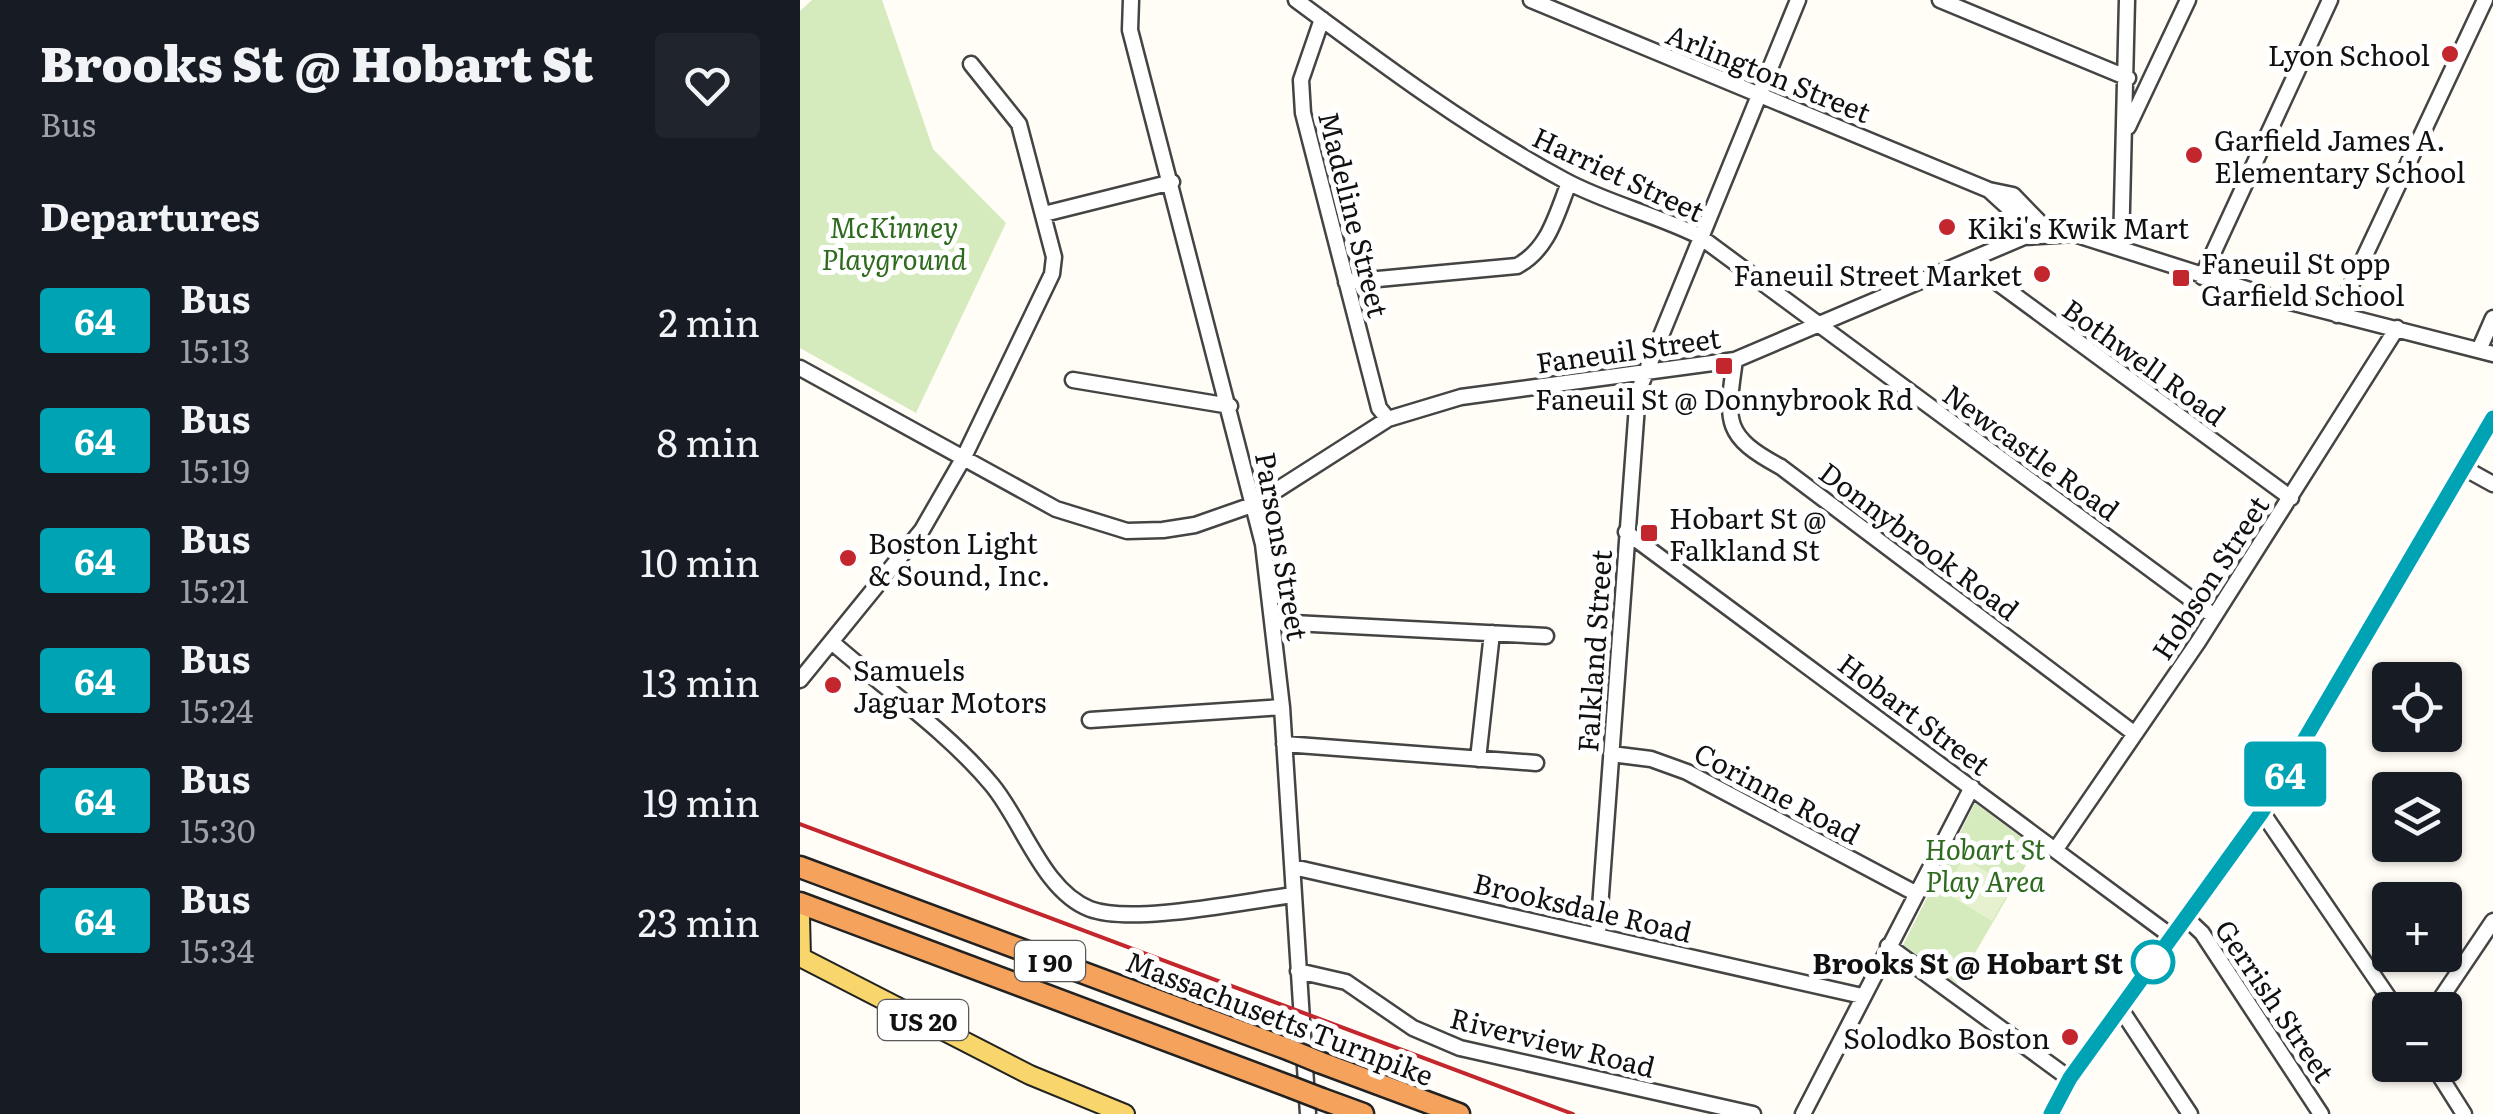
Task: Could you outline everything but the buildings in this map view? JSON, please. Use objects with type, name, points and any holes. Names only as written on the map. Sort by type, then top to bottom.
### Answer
[{"type":"highway","name":"Massachusetts Turnpike","points":[[805,869],[1459,1114]]},
{"type":"highway","name":"I 90","points":[[800,903],[1292,1087],[1315,1106],[1362,1114]]},
{"type":"main road","name":"US 20","points":[[800,916],[800,958],[1046,1083],[1125,1114]]},
{"type":"main road","name":"US 20","points":[[1046,1083],[1094,1114]]},
{"type":"street","name":"Parsons Street","points":[[1130,0],[1130,30],[1255,504],[1274,622],[1298,971],[1315,1106]]},
{"type":"street","name":"Harriet Street","points":[[1296,0],[1490,138],[1569,183],[1653,214],[1699,236],[1820,327]]},
{"type":"street","name":"Arlington Street","points":[[1530,0],[1990,190],[2013,194],[2052,234]]},
{"type":"street","name":"Falkland Street","points":[[1598,935],[1636,397],[1798,0]]},
{"type":"street","points":[[1940,0],[2128,78]]},
{"type":"street","points":[[2121,248],[2127,0]]},
{"type":"street","points":[[2126,132],[2188,0]]},
{"type":"street","points":[[2202,277],[2330,0]]},
{"type":"street","points":[[2336,315],[2485,0]]},
{"type":"street","name":"Madeline Street","points":[[1322,20],[1304,68],[1302,113],[1379,408],[1388,418]]},
{"type":"street","points":[[800,680],[922,530],[964,457],[1052,274],[1054,257],[1019,124],[971,64]]},
{"type":"street","points":[[1044,214],[1172,182]]},
{"type":"street","points":[[1346,282],[1517,266],[1533,257],[1545,242],[1569,183]]},
{"type":"street","name":"Arlington Street","points":[[1990,190],[2012,210],[2024,236]]},
{"type":"street","name":"Faneuil Street","points":[[800,368],[1056,509],[1126,532],[1195,525],[1255,504],[1388,418],[1462,397],[1735,360],[1820,327],[2024,236],[2074,234],[2202,277],[2486,352]]},
{"type":"street","name":"Bothwell Road","points":[[1974,260],[2031,308],[2291,498]]},
{"type":"street","points":[[2486,352],[2493,318]]},
{"type":"street","name":"Newcastle Road","points":[[1820,327],[2214,616]]},
{"type":"street","name":"Hobson Street","points":[[2056,849],[2214,616],[2397,328]]},
{"type":"street","name":"Donnybrook Road","points":[[1735,360],[1730,427],[1737,439],[1781,467],[2135,734]]},
{"type":"street","points":[[1073,380],[1230,406]]},
{"type":"street","points":[[2040,1114],[2051,1114],[2070,1078],[2262,812],[2493,418]]},
{"type":"street","points":[[2464,468],[2493,484]]},
{"type":"street","name":"Hobart Street","points":[[1626,532],[2171,936]]},
{"type":"street","points":[[1274,622],[1546,636]]},
{"type":"street","points":[[1478,759],[1492,633]]},
{"type":"street","points":[[832,643],[991,784],[1058,885],[1078,903],[1104,913],[1139,914],[1294,895]]},
{"type":"street","points":[[1090,720],[1282,707]]},
{"type":"street","points":[[1284,744],[1536,763]]},
{"type":"street","name":"Corinne Road","points":[[1611,754],[1651,759],[1687,772],[1915,893]]},
{"type":"street","points":[[1803,1114],[1972,787]]},
{"type":"street","points":[[2262,812],[2385,992]]},
{"type":"street","name":"Brooksdale Road","points":[[1292,867],[1862,996]]},
{"type":"street","name":"Gerrish Street","points":[[2186,917],[2202,933],[2322,1114]]},
{"type":"street","points":[[2445,992],[2493,921]]},
{"type":"street","points":[[1888,946],[2070,1078]]},
{"type":"street","name":"Riverview Road","points":[[1298,971],[1346,982],[1413,1028],[1460,1048],[1753,1114]]},
{"type":"street","points":[[2120,1008],[2190,1114]]},
{"type":"street","points":[[2443,1082],[2464,1114]]},
{"type":"green space","name":"McKinney Playground","points":[[812,0],[882,0],[933,149],[1006,223],[916,413],[800,348],[800,11]]},
{"type":"green space","name":"Hobart St Play Area","points":[[1975,803],[2036,848],[1957,984],[1903,945]]},
{"type":"green space","points":[[1964,858],[2011,887],[1992,921],[1944,892]]},
{"type":"railway","points":[[800,824],[1573,1114]]},
{"type":"bus line","name":"64","points":[[2051,1114],[2070,1078],[2262,812],[2493,418]]},
{"type":"place","name":"Lyon School","points":[[2450,54]]},
{"type":"place","name":"Garfield James A. Elementary School","points":[[2194,155]]},
{"type":"place","name":"Kiki's Kwik Mart","points":[[1947,227]]},
{"type":"place","name":"Faneuil Street Market","points":[[2042,274]]},
{"type":"place","name":"Faneuil St opp Garfield School","points":[[2181,278]]},
{"type":"place","name":"Faneuil St @ Donnybrook Rd","points":[[1724,366]]},
{"type":"place","name":"Hobart St @ Falkland St","points":[[1649,533]]},
{"type":"place","name":"Boston Light & Sound, Inc.","points":[[848,558]]},
{"type":"place","name":"Samuels Jaguar Motors","points":[[833,685]]},
{"type":"place","name":"Brooks St @ Hobart St","points":[[2153,962]]},
{"type":"place","name":"Solodko Boston","points":[[2070,1037]]}]
